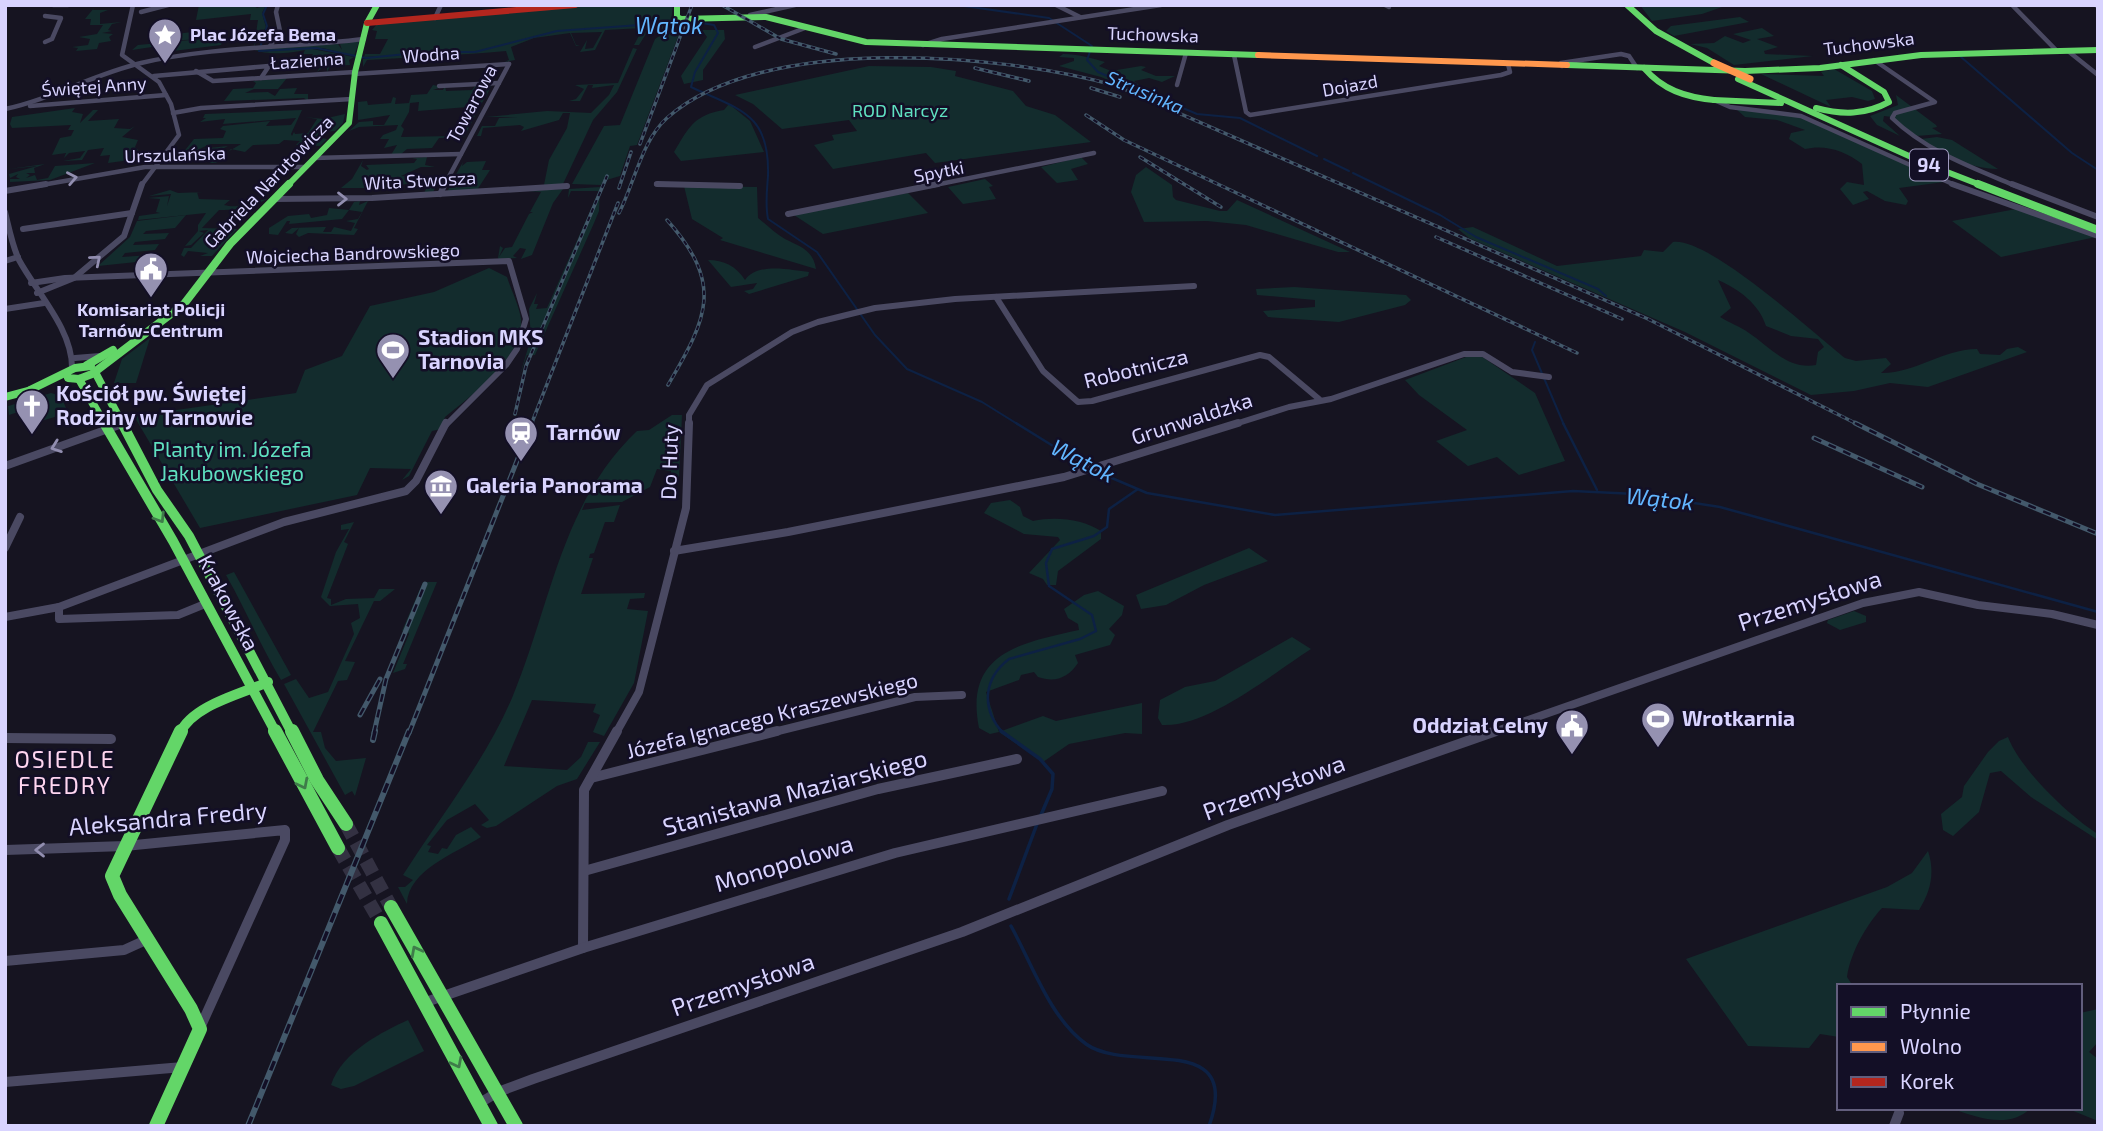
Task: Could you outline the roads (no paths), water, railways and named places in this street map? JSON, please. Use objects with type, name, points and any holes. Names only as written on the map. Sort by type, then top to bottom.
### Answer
[{"type":"street","points":[[45,42],[52,39],[61,18],[45,16],[53,5],[68,5]]},
{"type":"street","points":[[37,293],[74,278],[124,236],[142,184],[179,135],[166,95],[153,76],[130,66],[122,55],[133,5]]},
{"type":"street","points":[[141,12],[168,5]]},
{"type":"street","points":[[270,46],[281,32],[276,12],[278,5]]},
{"type":"street","name":"Gabriela Narutowicza","points":[[80,369],[155,327],[184,304],[230,244],[348,123],[363,38],[367,23],[377,5]]},
{"type":"street","points":[[367,23],[438,11],[575,5]]},
{"type":"street","name":"Tuchowska","points":[[677,5],[677,17],[681,19],[755,10],[773,18],[854,41],[1562,66],[1745,71],[1840,65],[1920,55],[2098,50]]},
{"type":"street","points":[[755,10],[795,5]]},
{"type":"street","points":[[1056,5],[1080,17]]},
{"type":"street","points":[[923,45],[942,39],[1161,5]]},
{"type":"street","name":"94","points":[[1618,5],[1652,35],[1708,63],[1996,187],[2098,224]]},
{"type":"street","name":"94","points":[[1627,5],[1656,31],[1708,63]]},
{"type":"street","points":[[2013,6],[2062,51],[2098,75]]},
{"type":"street","points":[[755,47],[764,41],[805,28]]},
{"type":"street","points":[[87,80],[130,66],[182,58],[251,48],[329,44],[363,38]]},
{"type":"street","points":[[1177,85],[1186,53]]},
{"type":"street","name":"Dojazd","points":[[1234,55],[1246,112],[1250,115],[1501,75],[1510,72],[1508,64]]},
{"type":"street","points":[[1874,60],[1936,103],[1895,113],[1892,118],[1899,127],[1936,150],[2098,217]]},
{"type":"street","name":"Wodna","points":[[357,65],[509,64]]},
{"type":"street","name":"Towarowa","points":[[440,194],[509,64]]},
{"type":"street","points":[[5,109],[25,106],[120,65]]},
{"type":"street","name":"Łazienna","points":[[153,76],[270,65],[261,78]]},
{"type":"street","name":"Łazienna","points":[[196,71],[213,81],[261,78],[357,65]]},
{"type":"street","points":[[1802,103],[1829,112],[1850,113],[1885,106],[1889,102],[1888,97],[1840,65]]},
{"type":"street","points":[[1641,68],[1655,85],[1664,91],[1684,97],[1782,103],[1818,115]]},
{"type":"street","points":[[1744,79],[1759,94],[1746,101]]},
{"type":"street","name":"94","points":[[1744,79],[1953,175],[2098,230]]},
{"type":"street","points":[[439,86],[499,83]]},
{"type":"street","name":"Świętej Anny","points":[[25,106],[166,95]]},
{"type":"street","points":[[173,113],[201,108],[352,99]]},
{"type":"street","points":[[1714,100],[1730,107],[1773,110],[1801,116],[1930,176],[2098,236]]},
{"type":"street","points":[[1850,113],[1846,115],[1847,120],[1868,132]]},
{"type":"street","name":"Spytki","points":[[788,214],[1094,153]]},
{"type":"street","name":"Urszulańska","points":[[5,191],[93,174],[157,166],[461,154]]},
{"type":"street","points":[[656,184],[740,186]]},
{"type":"street","name":"Wita Stwosza","points":[[274,199],[440,194],[567,186]]},
{"type":"street","name":"Krakowska","points":[[5,212],[18,257],[31,283],[80,369],[107,428],[253,688],[338,848]]},
{"type":"street","points":[[23,229],[132,213]]},
{"type":"street","points":[[5,261],[18,257]]},
{"type":"street","name":"Wojciecha Bandrowskiego","points":[[31,283],[74,278],[207,275],[509,261],[526,319],[521,341],[512,358],[452,415],[413,486],[380,499],[292,519],[196,555]]},
{"type":"street","name":"Do Huty","points":[[583,948],[584,790],[639,692],[686,508],[689,415],[699,394],[718,377],[792,332],[865,310],[996,297],[1194,286]]},
{"type":"street","name":"Robotnicza","points":[[996,297],[1022,340],[1055,383],[1078,402],[1092,401],[1260,355],[1269,357],[1319,399]]},
{"type":"street","points":[[5,309],[44,303]]},
{"type":"street","name":"Gabriela Narutowicza","points":[[80,369],[155,327]]},
{"type":"street","name":"Grunwaldzka","points":[[674,551],[788,533],[1080,472],[1319,399],[1331,398],[1464,354],[1482,355],[1513,372],[1546,377]]},
{"type":"street","points":[[5,397],[30,390],[80,369]]},
{"type":"street","name":"Krakowska","points":[[80,369],[122,424],[157,490],[189,536],[196,555],[268,682],[317,780],[345,824]]},
{"type":"street","points":[[5,466],[122,424]]},
{"type":"street","points":[[5,548],[20,517]]},
{"type":"street","points":[[5,617],[59,607],[196,555]]},
{"type":"street","name":"Przemysłowa","points":[[478,1104],[498,1092],[962,932],[1228,825],[1863,603],[1919,592],[1978,606],[2052,614],[2098,625]]},
{"type":"street","points":[[59,607],[59,619],[178,615],[205,604]]},
{"type":"street","points":[[156,1126],[200,1029],[191,1009],[146,940],[112,876],[183,727],[206,709],[268,682]]},
{"type":"street","name":"Józefa Ignacego Kraszewskiego","points":[[591,778],[915,697],[962,695]]},
{"type":"street","points":[[5,738],[111,738]]},
{"type":"street","name":"Stanisława Maziarskiego","points":[[584,870],[878,789],[1017,759]]},
{"type":"street","name":"Monopolowa","points":[[426,1002],[583,948],[937,841],[1162,791]]},
{"type":"street","name":"Aleksandra Fredry","points":[[5,850],[125,846],[282,830],[286,832],[200,1029]]},
{"type":"street","points":[[391,907],[516,1126]]},
{"type":"street","points":[[381,923],[491,1126]]},
{"type":"street","points":[[5,961],[124,950],[146,940]]},
{"type":"street","points":[[5,1082],[183,1067]]},
{"type":"street","points":[[1894,1126],[1899,1114]]},
{"type":"waterway","name":"Wątok","points":[[267,5],[263,14],[267,26],[259,51],[316,48],[366,58],[427,52],[475,52],[557,31],[681,22]]},
{"type":"waterway","name":"Strusinka","points":[[957,5],[1049,18],[1092,46],[1087,60],[1098,72],[1197,114],[1240,118],[1317,156]]},
{"type":"waterway","name":"Wątok","points":[[695,22],[714,25],[718,33],[695,72],[691,87],[749,116],[757,126],[764,139],[767,155],[768,219],[817,252],[875,335],[907,369],[982,402],[1019,425]]},
{"type":"waterway","points":[[1961,57],[2072,153],[2098,170]]},
{"type":"waterway","name":"Strusinka","points":[[1324,159],[1349,171]]},
{"type":"waterway","name":"Strusinka","points":[[1353,173],[1440,215],[1476,237],[1598,289],[1606,296]]},
{"type":"waterway","name":"Strusinka","points":[[1535,342],[1532,350],[1564,425]]},
{"type":"waterway","name":"Wątok","points":[[1016,423],[1087,467]]},
{"type":"waterway","name":"Strusinka","points":[[1564,425],[1597,490]]},
{"type":"waterway","name":"Wątok","points":[[1093,470],[1138,489]]},
{"type":"waterway","points":[[1002,732],[988,704],[990,685],[1000,667],[1009,659],[1080,639],[1096,631],[1092,615],[1049,586],[1046,563],[1052,549],[1094,536],[1107,527],[1109,509],[1138,489]]},
{"type":"waterway","name":"Wątok","points":[[1138,489],[1147,493],[1275,515],[1573,491],[1636,494],[1720,507],[2098,612]]},
{"type":"waterway","points":[[1002,732],[1040,759],[1053,774],[1052,789],[1041,815]]},
{"type":"waterway","points":[[1009,899],[1037,824]]},
{"type":"waterway","points":[[1011,926],[1052,1005],[1073,1033],[1086,1044],[1105,1052],[1177,1060],[1197,1066],[1211,1077],[1216,1096],[1209,1126]]},
{"type":"tunnel","points":[[346,824],[391,907]]},
{"type":"tunnel","points":[[338,848],[381,923]]},
{"type":"railway","points":[[640,144],[692,5]]},
{"type":"railway","points":[[722,5],[781,39],[836,54]]},
{"type":"railway","points":[[619,213],[651,138],[667,118],[709,91],[761,72],[821,62],[885,58],[950,59],[1069,74],[1117,86],[1648,319],[1859,425]]},
{"type":"railway","points":[[975,68],[1029,81]]},
{"type":"railway","points":[[1091,88],[1120,97]]},
{"type":"railway","points":[[1086,115],[1124,140],[1577,353]]},
{"type":"railway","points":[[619,188],[631,152]]},
{"type":"railway","points":[[1140,157],[1221,207]]},
{"type":"railway","points":[[515,414],[526,366],[607,176]]},
{"type":"railway","points":[[531,425],[618,203]]},
{"type":"railway","points":[[667,220],[697,263],[703,282],[704,301],[693,340],[668,385]]},
{"type":"railway","points":[[1436,237],[1622,319]]},
{"type":"railway","points":[[409,733],[532,423]]},
{"type":"railway","points":[[1855,423],[1859,425]]},
{"type":"railway","points":[[1859,425],[1977,484],[2098,534]]},
{"type":"railway","points":[[1814,438],[1922,487]]},
{"type":"railway","points":[[374,733],[386,679],[425,584]]},
{"type":"railway","points":[[360,715],[380,679]]},
{"type":"railway","points":[[373,740],[375,731]]},
{"type":"railway","points":[[248,1126],[409,731]]},
{"type":"place","name":"Plac Józefa Bema","points":[[165,65]]},
{"type":"place","name":"Komisariat Policji Tarnów-Centrum","points":[[151,299]]},
{"type":"place","name":"Stadion MKS Tarnovia","points":[[393,380]]},
{"type":"place","name":"Kościół pw. Świętej Rodziny w Tarnowie","points":[[32,436]]},
{"type":"place","name":"Tarnów","points":[[521,463]]},
{"type":"place","name":"Galeria Panorama","points":[[441,516]]},
{"type":"place","name":"Wrotkarnia","points":[[1658,749]]},
{"type":"place","name":"Oddział Celny","points":[[1572,756]]},
{"type":"district","name":"OSIEDLE FREDRY","points":[[65,773]]},
{"type":"park label","name":"ROD Narcyz","points":[[900,111]]},
{"type":"park label","name":"Planty im. Józefa Jakubowskiego","points":[[232,462]]}]
